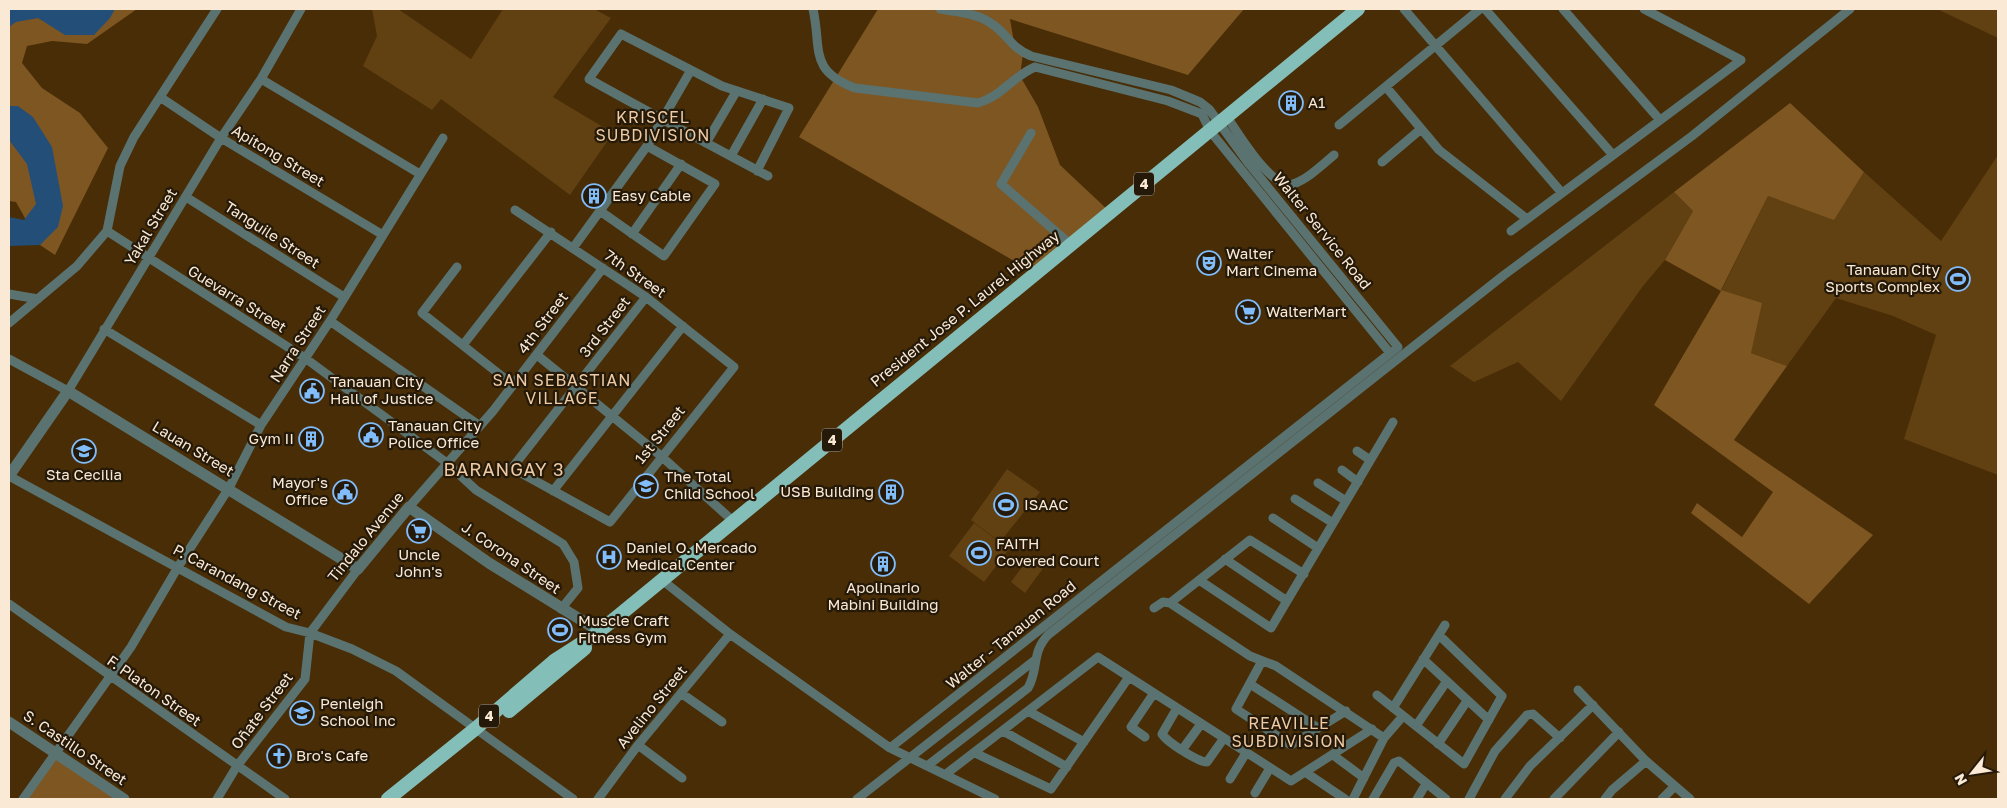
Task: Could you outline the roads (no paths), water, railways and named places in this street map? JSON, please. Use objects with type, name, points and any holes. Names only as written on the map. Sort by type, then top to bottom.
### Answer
[{"type":"highway","name":"President Jose P. Laurel Highway","points":[[398,799],[478,731],[554,661],[596,633],[662,580],[1358,9]]},
{"type":"highway","name":"President Jose P. Laurel Highway","points":[[388,799],[478,731]]},
{"type":"street","points":[[9,324],[77,266],[107,231],[120,166],[134,137],[217,9]]},
{"type":"street","name":"Yakal Street","points":[[68,391],[221,138],[261,79],[301,9]]},
{"type":"street","points":[[814,9],[819,57],[826,71],[836,81],[855,88],[978,103],[989,100],[1021,75],[1035,68],[1176,104],[1202,114],[1218,124],[1283,184],[1291,185],[1334,155]]},
{"type":"street","points":[[940,9],[980,17],[989,21],[1018,51],[1190,97],[1209,109],[1218,124]]},
{"type":"street","points":[[1404,9],[1562,193]]},
{"type":"street","points":[[1340,125],[1480,9]]},
{"type":"street","points":[[1485,9],[1613,155]]},
{"type":"street","points":[[1564,9],[1660,120]]},
{"type":"street","points":[[1511,231],[1741,60],[1644,9]]},
{"type":"street","points":[[927,766],[1028,688],[1040,643],[1048,635],[1504,275],[1692,136],[1850,9]]},
{"type":"street","points":[[757,171],[789,108],[736,92],[621,34],[589,79],[662,120],[757,171],[768,176]]},
{"type":"street","points":[[1035,68],[1037,57]]},
{"type":"street","points":[[573,248],[647,146],[691,70]]},
{"type":"street","points":[[261,79],[420,174]]},
{"type":"street","points":[[1386,87],[1439,150],[1527,218]]},
{"type":"street","points":[[706,143],[736,92]]},
{"type":"street","name":"Apitong Street","points":[[160,97],[221,138],[383,235]]},
{"type":"street","points":[[731,156],[763,99]]},
{"type":"street","name":"Walter Service Road","points":[[1218,124],[1398,346],[1390,353],[1221,143],[1218,124]]},
{"type":"street","points":[[1382,162],[1422,129]]},
{"type":"street","points":[[1031,133],[1001,184],[1070,244]]},
{"type":"street","name":"Narra Street","points":[[23,799],[112,677],[178,566],[229,488],[261,425],[330,321],[443,138]]},
{"type":"street","points":[[600,211],[664,256],[715,184],[647,146]]},
{"type":"street","points":[[632,234],[681,164]]},
{"type":"street","name":"Tanguile Street","points":[[186,197],[344,298]]},
{"type":"street","name":"7th Street","points":[[515,210],[551,232],[646,297],[734,367]]},
{"type":"street","name":"Guevarra Street","points":[[107,231],[305,358],[447,463],[476,490],[563,544],[574,562],[578,588],[561,609]]},
{"type":"street","points":[[463,345],[551,232]]},
{"type":"street","points":[[457,267],[422,313],[513,385]]},
{"type":"street","name":"4th Street","points":[[447,463],[480,426],[537,355],[603,268]]},
{"type":"street","points":[[9,294],[38,299]]},
{"type":"street","name":"3rd Street","points":[[553,491],[512,468],[646,297]]},
{"type":"street","points":[[330,321],[480,426]]},
{"type":"street","points":[[553,491],[683,326]]},
{"type":"street","points":[[104,329],[261,425]]},
{"type":"street","name":"Walter - Tanauan Road","points":[[890,748],[1390,353]]},
{"type":"street","points":[[537,355],[661,456],[733,521]]},
{"type":"street","name":"Lauan Street","points":[[9,360],[68,391],[229,488],[358,569]]},
{"type":"street","name":"1st Street","points":[[553,491],[610,522],[734,367]]},
{"type":"street","points":[[9,476],[68,391]]},
{"type":"street","points":[[1199,580],[1271,628],[1393,422]]},
{"type":"street","points":[[1358,451],[1370,460]]},
{"type":"street","name":"Tindalo Avenue","points":[[310,633],[358,569],[447,463]]},
{"type":"street","points":[[1342,470],[1358,482]]},
{"type":"street","name":"P. Carandang Street","points":[[9,476],[178,566],[286,627],[310,633],[352,649],[396,671],[574,799]]},
{"type":"street","points":[[1318,483],[1346,501]]},
{"type":"street","points":[[1295,499],[1333,523]]},
{"type":"street","name":"J. Corona Street","points":[[409,507],[489,563],[596,633]]},
{"type":"street","points":[[1273,518],[1318,548]]},
{"type":"street","points":[[1170,603],[1250,540],[1304,574]]},
{"type":"street","points":[[1225,559],[1287,601]]},
{"type":"street","points":[[662,580],[730,634],[890,748],[996,799]]},
{"type":"street","points":[[1154,608],[1163,602],[1170,603],[1250,656],[1276,666],[1384,738]]},
{"type":"street","name":"F. Platon Street","points":[[9,604],[285,799]]},
{"type":"street","points":[[1393,708],[1445,625]]},
{"type":"street","name":"Oñate Street","points":[[217,799],[237,766],[304,679],[310,633]]},
{"type":"street","name":"Avelino Street","points":[[598,799],[638,745],[730,634]]},
{"type":"street","points":[[1377,695],[1464,764],[1502,696],[1439,635]]},
{"type":"street","points":[[946,774],[1098,657],[1291,781],[1372,729]]},
{"type":"street","points":[[1423,659],[1488,720]]},
{"type":"street","points":[[858,799],[1035,660]]},
{"type":"street","points":[[1262,661],[1236,709],[1291,745],[1346,711]]},
{"type":"street","points":[[975,752],[1051,789],[1129,677]]},
{"type":"street","points":[[1416,726],[1446,681]]},
{"type":"street","points":[[1250,684],[1318,728]]},
{"type":"street","points":[[1578,690],[1646,760],[1690,799]]},
{"type":"street","points":[[680,693],[722,722]]},
{"type":"street","points":[[1145,737],[1131,727],[1154,693]]},
{"type":"street","points":[[1438,744],[1467,701]]},
{"type":"street","points":[[1504,799],[1530,766],[1592,705]]},
{"type":"street","points":[[1177,708],[1162,734],[1182,750],[1202,762],[1207,762],[1224,738]]},
{"type":"street","points":[[1028,711],[1084,742]]},
{"type":"street","points":[[1469,799],[1495,752],[1528,715],[1533,714],[1560,738]]},
{"type":"street","points":[[1353,799],[1384,738],[1403,716]]},
{"type":"street","name":"S. Castillo Street","points":[[9,722],[124,799]]},
{"type":"street","points":[[1182,750],[1201,724]]},
{"type":"street","points":[[1003,731],[1067,767]]},
{"type":"street","points":[[1554,799],[1619,732]]},
{"type":"street","points":[[638,745],[682,778]]},
{"type":"street","points":[[1230,779],[1246,753]]},
{"type":"street","points":[[1333,755],[1364,778]]},
{"type":"street","points":[[1605,799],[1612,790],[1646,760]]},
{"type":"street","points":[[1373,799],[1396,761],[1446,799]]},
{"type":"street","points":[[1255,792],[1270,768]]},
{"type":"street","points":[[1306,772],[1345,799]]},
{"type":"street","points":[[1417,799],[1426,784]]},
{"type":"street","points":[[1662,799],[1675,786]]},
{"type":"water","points":[[9,9],[115,9],[110,18],[94,35],[65,35],[38,18],[16,22],[9,27]]},
{"type":"water","points":[[9,106],[18,106],[33,117],[52,147],[63,206],[58,227],[40,245],[9,246],[9,217],[24,220],[36,204],[27,164],[9,140]]},
{"type":"place","name":"A1","points":[[1291,103]]},
{"type":"place","name":"Easy Cable","points":[[594,196]]},
{"type":"place","name":"Walter Mart Cinema","points":[[1209,263]]},
{"type":"place","name":"Tanauan City Sports Complex","points":[[1958,279]]},
{"type":"place","name":"WalterMart","points":[[1248,312]]},
{"type":"place","name":"Tanauan City Hall of Justice","points":[[312,391]]},
{"type":"place","name":"Tanauan City Police Office","points":[[371,435]]},
{"type":"place","name":"Gym II","points":[[311,439]]},
{"type":"place","name":"Sta Cecilia","points":[[84,451]]},
{"type":"place","name":"The Total Child School","points":[[646,486]]},
{"type":"place","name":"Mayor's Office","points":[[345,492]]},
{"type":"place","name":"USB Building","points":[[891,492]]},
{"type":"place","name":"ISAAC","points":[[1006,505]]},
{"type":"place","name":"Uncle John's","points":[[419,531]]},
{"type":"place","name":"FAITH Covered Court","points":[[979,553]]},
{"type":"place","name":"Daniel O. Mercado Medical Center","points":[[609,557]]},
{"type":"place","name":"Apolinario Mabini Building","points":[[883,564]]},
{"type":"place","name":"Muscle Craft Fitness Gym","points":[[560,630]]},
{"type":"place","name":"Penleigh School Inc","points":[[302,713]]},
{"type":"place","name":"Bro's Cafe","points":[[279,756]]},
{"type":"district","name":"KRISCEL SUBDIVISION","points":[[653,126]]},
{"type":"district","name":"SAN SEBASTIAN VILLAGE","points":[[562,389]]},
{"type":"district","name":"BARANGAY 3","points":[[504,470]]},
{"type":"district","name":"REAVILLE SUBDIVISION","points":[[1289,732]]}]
